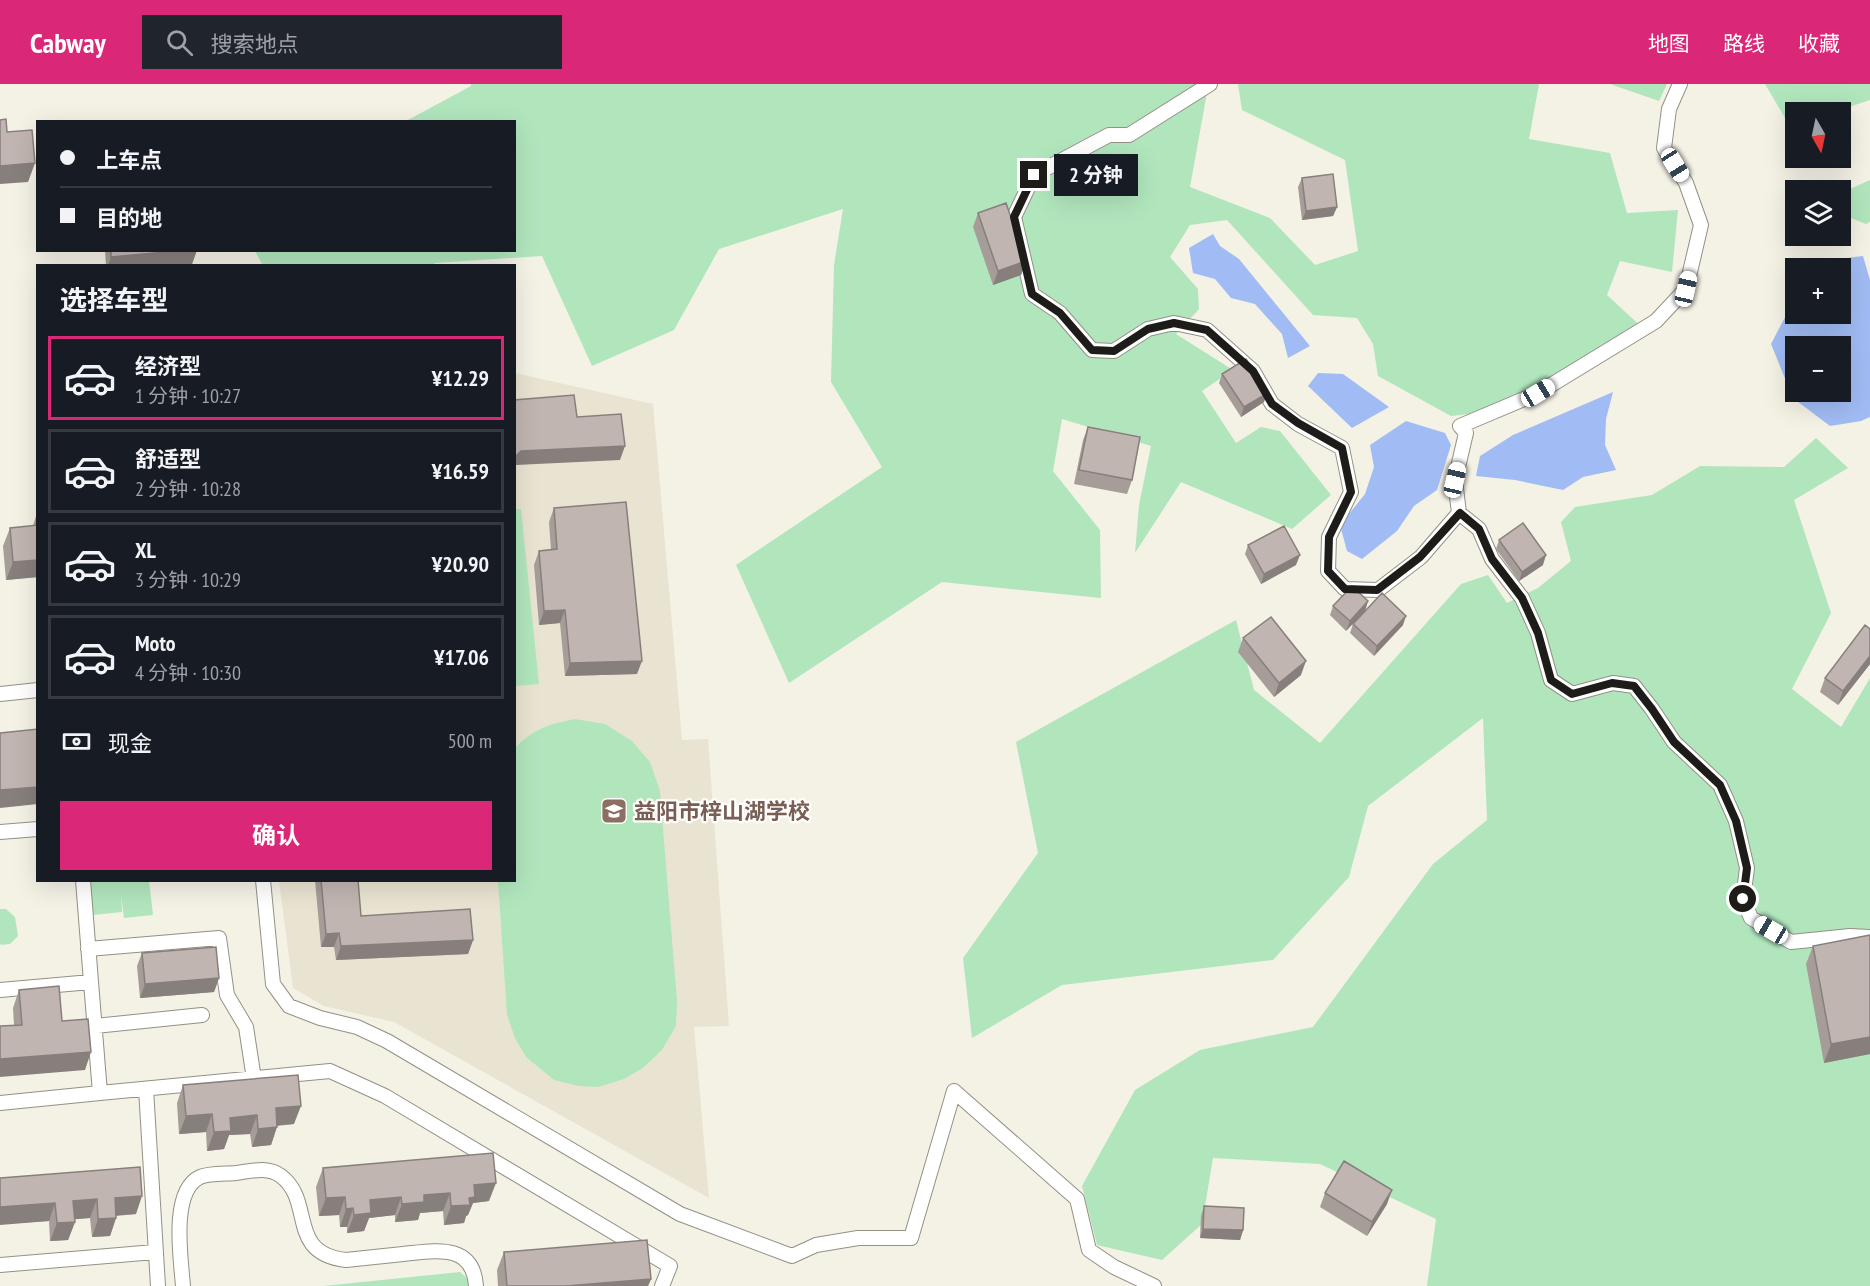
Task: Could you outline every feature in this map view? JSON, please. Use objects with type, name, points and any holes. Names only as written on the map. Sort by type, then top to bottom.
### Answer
[{"type":"street","points":[[1210,84],[1129,135],[1109,135],[1034,175],[1014,217],[1032,294],[1060,313],[1092,350],[1114,351],[1148,329],[1174,323],[1207,330],[1253,371],[1272,404],[1298,423],[1342,448],[1351,492],[1329,537],[1328,571],[1345,589],[1377,590],[1420,557],[1460,513]]},
{"type":"street","points":[[1680,84],[1669,109],[1664,148],[1686,183],[1701,225],[1686,289],[1656,321],[1538,393],[1460,426],[1466,433],[1455,480],[1460,513],[1479,529],[1492,559],[1522,598],[1538,633],[1551,680],[1572,694],[1612,683],[1634,686],[1674,742],[1720,785],[1736,821],[1747,868],[1743,899],[1751,918],[1791,942],[1850,936],[1870,937]]},
{"type":"street","points":[[0,694],[36,690]]},
{"type":"street","points":[[0,832],[36,829]]},
{"type":"street","points":[[83,882],[100,1093]]},
{"type":"street","points":[[263,882],[273,984],[289,1006],[320,1018],[357,1027],[387,1041],[681,1214],[792,1256],[816,1245],[858,1238],[911,1238],[954,1092],[1077,1199],[1089,1250],[1114,1267],[1154,1286]]},
{"type":"street","points":[[88,949],[219,938],[227,995],[246,1027],[254,1079]]},
{"type":"street","points":[[0,990],[91,982]]},
{"type":"street","points":[[94,1026],[202,1015]]},
{"type":"street","points":[[0,1103],[330,1071],[385,1096],[670,1266],[662,1286]]},
{"type":"street","points":[[146,1089],[158,1286]]},
{"type":"street","points":[[183,1286],[180,1220],[184,1195],[190,1185],[201,1177],[268,1170],[280,1175],[291,1186],[297,1198],[306,1235],[317,1250],[332,1258],[346,1260],[444,1250],[460,1256],[471,1265],[476,1277],[476,1286]]},
{"type":"street","points":[[0,1265],[155,1252]]},
{"type":"shaded area","name":"益阳市梓山湖学校","points":[[516,373],[653,404],[682,740],[708,739],[729,1026],[694,1027],[709,1198],[394,1022],[324,1006],[293,988],[279,882],[516,882]]},
{"type":"green space","points":[[471,84],[1205,84],[1208,87],[1190,187],[1270,218],[1315,265],[1358,251],[1345,160],[1242,110],[1238,84],[1539,84],[1529,139],[1610,153],[1627,213],[1678,210],[1672,272],[1620,261],[1607,295],[1647,332],[1515,409],[1451,416],[1378,376],[1373,344],[1357,318],[1313,315],[1227,220],[1190,225],[1170,257],[1198,289],[1199,309],[1176,334],[1233,370],[1202,391],[1236,443],[1261,427],[1280,431],[1331,495],[1292,529],[1181,482],[1135,553],[1139,505],[1151,446],[1062,419],[1053,471],[1100,530],[1101,598],[942,582],[789,683],[736,565],[882,467],[831,382],[834,265],[843,209],[719,249],[674,330],[592,366],[542,256],[435,264],[262,264],[256,252],[516,252],[516,120],[408,120]]},
{"type":"green space","points":[[1610,84],[1667,84],[1659,101]]},
{"type":"green space","points":[[1765,84],[1870,84],[1870,100],[1851,106],[1851,102],[1785,102],[1785,118]]},
{"type":"green space","points":[[1870,180],[1870,222],[1866,224],[1851,218],[1851,189]]},
{"type":"green space","points":[[1816,438],[1848,468],[1794,500],[1831,613],[1792,689],[1841,727],[1870,678],[1870,1286],[1427,1286],[1436,1219],[1320,1164],[1213,1158],[1202,1224],[1162,1260],[1097,1245],[1082,1186],[1135,1090],[1200,1050],[1313,1027],[1433,864],[1487,820],[1483,718],[1368,806],[1349,877],[1273,960],[1062,985],[972,1038],[963,958],[1038,853],[1016,742],[1236,620],[1254,690],[1320,743],[1461,584],[1488,575],[1507,603],[1538,588],[1571,561],[1561,522],[1575,507],[1652,495],[1700,466],[1784,467]]},
{"type":"green space","points":[[516,509],[521,509],[539,684],[516,686]]},
{"type":"green space","points":[[575,719],[605,724],[632,741],[650,762],[660,791],[677,1001],[676,1026],[662,1050],[643,1068],[624,1079],[598,1087],[578,1086],[554,1080],[526,1057],[515,1038],[507,1015],[498,882],[516,882],[516,747],[528,736],[557,723]]},
{"type":"green space","points":[[89,882],[149,882],[153,915],[124,918],[121,895],[122,912],[93,915]]},
{"type":"green space","points":[[0,909],[6,909],[15,917],[18,936],[10,944],[1,945],[0,943]]},
{"type":"green space","points":[[460,1272],[469,1280],[470,1286],[323,1286]]},
{"type":"water","points":[[1213,234],[1220,246],[1239,259],[1310,346],[1288,358],[1282,334],[1255,304],[1231,298],[1215,279],[1193,273],[1189,248]]},
{"type":"water","points":[[1863,256],[1870,280],[1870,417],[1861,421],[1830,426],[1798,402],[1851,402],[1851,336],[1785,336],[1785,378],[1771,344],[1785,317],[1785,324],[1851,324],[1851,258],[1847,258]]},
{"type":"water","points":[[1318,373],[1343,374],[1389,407],[1352,428],[1308,386]]},
{"type":"water","points":[[1613,392],[1606,419],[1605,445],[1616,470],[1583,477],[1563,490],[1515,480],[1476,476],[1480,456],[1513,435]]},
{"type":"water","points":[[1406,421],[1445,433],[1451,445],[1437,490],[1414,506],[1397,531],[1362,559],[1347,551],[1340,525],[1365,494],[1374,467],[1370,445]]},
{"type":"building","points":[[6,119],[7,132],[32,130],[35,163],[0,166],[0,120]]},
{"type":"building","points":[[1333,174],[1337,207],[1306,211],[1302,178]]},
{"type":"building","points":[[1006,203],[1026,261],[998,271],[978,213]]},
{"type":"building","points":[[111,252],[166,252],[111,257]]},
{"type":"building","points":[[1246,359],[1268,393],[1244,407],[1222,374]]},
{"type":"building","points":[[574,395],[577,417],[621,414],[625,446],[521,451],[516,456],[516,400]]},
{"type":"building","points":[[1088,427],[1140,437],[1132,480],[1079,470]]},
{"type":"building","points":[[626,502],[642,661],[570,663],[565,610],[544,611],[539,551],[557,549],[554,508]]},
{"type":"building","points":[[1523,523],[1546,555],[1522,572],[1499,540]]},
{"type":"building","points":[[36,525],[36,560],[13,562],[10,528]]},
{"type":"building","points":[[1284,526],[1300,555],[1264,574],[1248,545]]},
{"type":"building","points":[[1352,586],[1368,601],[1350,621],[1333,606]]},
{"type":"building","points":[[1382,593],[1406,616],[1377,646],[1353,624]]},
{"type":"building","points":[[1271,617],[1306,661],[1279,683],[1243,638]]},
{"type":"building","points":[[1865,625],[1870,629],[1870,656],[1843,691],[1825,678]]},
{"type":"building","points":[[36,729],[36,787],[0,790],[0,733]]},
{"type":"building","points":[[321,882],[358,882],[361,916],[470,909],[473,940],[341,946],[339,933],[326,934]]},
{"type":"building","points":[[1870,935],[1870,1037],[1831,1044],[1813,946]]},
{"type":"building","points":[[216,947],[219,978],[145,984],[142,953]]},
{"type":"building","points":[[59,986],[62,1021],[88,1019],[91,1052],[0,1059],[0,1026],[22,1025],[19,990]]},
{"type":"building","points":[[298,1075],[301,1106],[276,1108],[277,1127],[258,1129],[257,1115],[230,1118],[231,1131],[214,1132],[212,1114],[186,1116],[183,1085]]},
{"type":"building","points":[[493,1153],[496,1183],[474,1185],[475,1197],[469,1198],[470,1205],[451,1206],[450,1193],[424,1195],[424,1202],[402,1204],[401,1197],[370,1200],[371,1213],[354,1215],[353,1208],[346,1209],[345,1197],[326,1198],[323,1168]]},
{"type":"building","points":[[1344,1161],[1392,1190],[1372,1222],[1325,1193]]},
{"type":"building","points":[[140,1167],[142,1196],[115,1198],[116,1218],[98,1219],[97,1199],[73,1201],[75,1222],[57,1223],[55,1203],[0,1207],[0,1178]]},
{"type":"building","points":[[1204,1206],[1244,1208],[1243,1230],[1203,1229]]},
{"type":"building","points":[[647,1240],[651,1279],[566,1286],[507,1286],[504,1252]]},
{"type":"place","name":"益阳市梓山湖学校","points":[[614,811]]},
{"type":"route","points":[[1034,175],[1014,217],[1032,294],[1060,313],[1092,350],[1114,351],[1148,329],[1174,323],[1207,330],[1253,371],[1272,404],[1298,423],[1342,448],[1351,492],[1329,537],[1328,571],[1345,589],[1377,590],[1420,557],[1460,513],[1479,529],[1492,559],[1522,598],[1538,633],[1551,680],[1572,694],[1612,683],[1634,686],[1674,742],[1720,785],[1736,821],[1747,868],[1743,899]]}]
